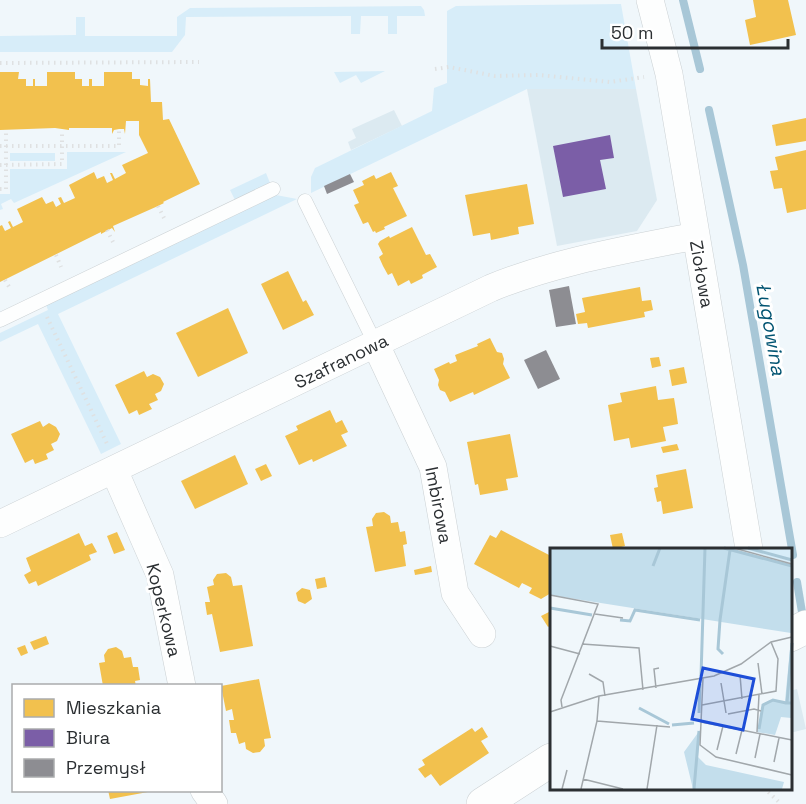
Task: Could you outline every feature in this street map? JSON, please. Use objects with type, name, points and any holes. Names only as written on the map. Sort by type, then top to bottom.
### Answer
[{"type":"street","name":"Ziołowa","points":[[650,0],[669,74],[749,548]]},
{"type":"street","name":"Szafranowa","points":[[0,524],[526,273],[562,263],[696,236]]},
{"type":"street","name":"Imbirowa","points":[[376,345],[433,466],[455,593],[482,634]]},
{"type":"street","name":"Koperkowa","points":[[114,470],[160,575],[182,684]]},
{"type":"street","points":[[791,634],[806,627]]},
{"type":"street","points":[[483,804],[550,761]]},
{"type":"lane","points":[[0,320],[273,189]]},
{"type":"lane","points":[[305,201],[376,345]]},
{"type":"path","points":[[0,63],[199,62]]},
{"type":"path","points":[[435,69],[449,68],[495,75],[539,75],[610,82],[669,74]]},
{"type":"path","points":[[0,146],[119,146],[119,129]]},
{"type":"path","points":[[0,189],[6,189],[6,130]]},
{"type":"path","points":[[0,165],[62,165],[62,130]]},
{"type":"path","points":[[158,207],[164,218]]},
{"type":"path","points":[[107,230],[113,242]]},
{"type":"path","points":[[56,255],[61,267]]},
{"type":"path","points":[[5,280],[11,290]]},
{"type":"path","points":[[39,301],[110,450],[114,470]]},
{"type":"path","points":[[765,789],[781,804]]},
{"type":"shaded area","points":[[621,4],[636,89],[527,89],[311,193],[311,177],[315,168],[432,111],[434,88],[447,83],[447,11],[456,6]]},
{"type":"shaded area","points":[[421,6],[425,16],[397,16],[397,34],[388,34],[388,16],[361,16],[360,34],[351,34],[351,16],[186,17],[185,35],[172,52],[0,52],[0,36],[76,35],[76,17],[85,17],[85,36],[177,36],[177,17],[190,8]]},
{"type":"shaded area","points":[[385,71],[361,83],[356,75],[340,83],[334,72]]},
{"type":"shaded area","points":[[527,89],[636,89],[657,200],[637,231],[557,246]]},
{"type":"shaded area","points":[[394,110],[402,126],[351,150],[348,142],[356,138],[352,129]]},
{"type":"shaded area","points":[[67,152],[126,152],[14,203],[11,199],[1,204],[3,209],[0,210],[0,194],[10,194],[10,169],[67,169]]},
{"type":"shaded area","points":[[10,153],[55,153],[55,161],[10,161]]},
{"type":"shaded area","points":[[266,173],[270,183],[235,200],[230,190]]},
{"type":"shaded area","points":[[276,195],[297,199],[58,314],[121,444],[101,454],[38,324],[0,342],[0,333],[48,310],[46,305]]},
{"type":"shaded area","points":[[797,689],[806,729],[791,733],[791,691]]},
{"type":"building: Mieszkania","points":[[753,0],[788,0],[796,35],[750,45],[745,20],[756,17]]},
{"type":"building: Mieszkania","points":[[0,72],[19,72],[18,79],[26,79],[26,86],[33,86],[33,79],[35,79],[35,86],[47,86],[47,72],[75,72],[75,79],[82,79],[82,86],[89,86],[89,79],[92,79],[92,86],[104,86],[104,72],[132,72],[132,79],[140,79],[140,85],[148,86],[148,79],[150,79],[151,102],[162,102],[163,120],[169,119],[200,184],[113,226],[115,232],[112,228],[101,234],[101,232],[0,282],[0,226],[2,225],[5,231],[11,228],[8,222],[10,221],[13,227],[23,222],[17,209],[42,197],[46,204],[53,201],[56,207],[61,204],[58,198],[61,197],[64,203],[75,198],[69,185],[94,172],[97,179],[104,176],[107,183],[113,180],[110,173],[115,179],[126,173],[122,165],[148,153],[139,135],[139,121],[126,121],[125,134],[124,129],[119,129],[114,130],[112,134],[112,128],[0,130]]},
{"type":"building: Mieszkania","points":[[806,118],[806,141],[776,146],[772,125]]},
{"type":"building: Mieszkania","points":[[806,150],[806,209],[787,213],[782,188],[774,189],[770,171],[778,170],[775,157]]},
{"type":"building: Mieszkania","points":[[391,172],[398,186],[393,188],[407,216],[376,233],[373,232],[368,222],[363,224],[354,205],[359,203],[353,190],[364,185],[362,181],[374,175],[376,179]]},
{"type":"building: Mieszkania","points":[[527,184],[534,224],[518,227],[519,234],[491,240],[490,233],[473,236],[465,195]]},
{"type":"building: Mieszkania","points":[[412,227],[426,255],[430,254],[437,267],[411,284],[409,280],[398,286],[392,273],[388,275],[383,266],[379,257],[383,254],[378,244],[389,236],[390,238]]},
{"type":"building: Mieszkania","points":[[288,271],[303,302],[306,300],[314,315],[283,330],[261,284]]},
{"type":"building: Mieszkania","points":[[640,287],[642,301],[651,300],[653,310],[644,312],[645,317],[588,328],[587,323],[578,324],[576,314],[585,312],[582,298]]},
{"type":"building: Mieszkania","points":[[228,308],[248,353],[198,377],[176,333]]},
{"type":"building: Mieszkania","points":[[490,338],[497,352],[502,353],[503,364],[510,378],[474,395],[473,392],[450,402],[445,392],[440,390],[434,369],[457,361],[455,355],[478,346],[477,344]]},
{"type":"building: Mieszkania","points":[[659,357],[661,366],[652,368],[650,358]]},
{"type":"building: Mieszkania","points":[[684,367],[687,383],[672,386],[669,370]]},
{"type":"building: Mieszkania","points":[[144,371],[147,377],[153,374],[160,377],[164,384],[161,391],[155,394],[158,400],[149,404],[152,409],[139,415],[137,410],[129,414],[115,385]]},
{"type":"building: Mieszkania","points":[[656,386],[658,400],[674,398],[678,424],[663,427],[666,441],[631,448],[629,438],[614,441],[608,405],[622,402],[620,393]]},
{"type":"building: Mieszkania","points":[[330,410],[336,423],[342,420],[348,432],[341,435],[347,446],[313,462],[312,459],[299,465],[285,436],[298,430],[296,426]]},
{"type":"building: Mieszkania","points":[[40,421],[43,427],[49,423],[56,427],[60,434],[57,441],[51,444],[54,450],[46,454],[48,459],[35,464],[33,459],[25,463],[11,434]]},
{"type":"building: Mieszkania","points":[[510,434],[518,477],[506,479],[508,490],[480,495],[478,484],[475,485],[467,442]]},
{"type":"building: Mieszkania","points":[[677,444],[679,450],[663,453],[661,447]]},
{"type":"building: Mieszkania","points":[[235,455],[248,484],[195,509],[181,481]]},
{"type":"building: Mieszkania","points":[[266,464],[272,476],[261,481],[255,469]]},
{"type":"building: Mieszkania","points":[[686,469],[693,508],[663,514],[661,501],[657,502],[654,488],[658,487],[656,475]]},
{"type":"building: Mieszkania","points":[[384,512],[390,516],[391,523],[398,522],[400,532],[405,531],[407,544],[403,545],[406,566],[375,572],[366,527],[373,526],[372,519],[376,513]]},
{"type":"building: Mieszkania","points":[[501,530],[550,555],[550,594],[541,599],[529,593],[532,588],[522,583],[519,588],[474,564],[490,535],[496,538]]},
{"type":"building: Mieszkania","points":[[117,532],[125,550],[114,554],[107,536]]},
{"type":"building: Mieszkania","points":[[79,533],[85,546],[92,543],[97,552],[89,555],[91,560],[38,586],[36,581],[29,584],[24,575],[31,571],[26,558]]},
{"type":"building: Mieszkania","points":[[622,533],[625,546],[613,548],[610,535]]},
{"type":"building: Mieszkania","points":[[431,566],[432,572],[415,575],[414,570]]},
{"type":"building: Mieszkania","points":[[226,573],[231,577],[233,586],[242,585],[253,646],[220,652],[212,614],[207,615],[205,602],[210,602],[207,587],[214,585],[213,580],[217,574]]},
{"type":"building: Mieszkania","points":[[325,577],[327,587],[317,589],[315,579]]},
{"type":"building: Mieszkania","points":[[302,588],[310,590],[312,599],[305,604],[298,601],[296,593]]},
{"type":"building: Mieszkania","points":[[550,612],[550,626],[548,627],[541,616]]},
{"type":"building: Mieszkania","points":[[46,636],[49,644],[34,650],[30,642]]},
{"type":"building: Mieszkania","points":[[25,645],[28,653],[21,656],[17,648]]},
{"type":"building: Mieszkania","points":[[116,647],[122,651],[124,658],[131,657],[133,667],[138,667],[140,680],[135,681],[136,684],[103,684],[99,663],[105,662],[104,655],[108,649]]},
{"type":"building: Mieszkania","points":[[259,679],[271,738],[264,739],[265,746],[260,752],[253,753],[246,749],[245,742],[239,744],[236,733],[231,733],[229,720],[234,720],[232,709],[226,711],[222,686]]},
{"type":"building: Mieszkania","points":[[482,727],[488,737],[481,741],[489,753],[440,786],[431,774],[425,778],[418,769],[425,765],[422,760],[472,728],[475,732]]},
{"type":"building: Mieszkania","points":[[108,792],[148,792],[110,799]]},
{"type":"building: Biura","points":[[610,135],[614,158],[600,160],[606,189],[563,197],[553,146]]},
{"type":"building: Przemysł","points":[[350,174],[354,182],[327,194],[324,186]]},
{"type":"building: Przemysł","points":[[569,286],[576,324],[556,327],[549,290]]},
{"type":"building: Przemysł","points":[[546,350],[560,379],[538,389],[524,360]]},
{"type":"waterway","name":"Ługowina","points":[[683,0],[700,69]]},
{"type":"waterway","name":"Ługowina","points":[[709,110],[743,265],[793,555]]},
{"type":"waterway","name":"Ługowina","points":[[797,582],[802,612]]}]
